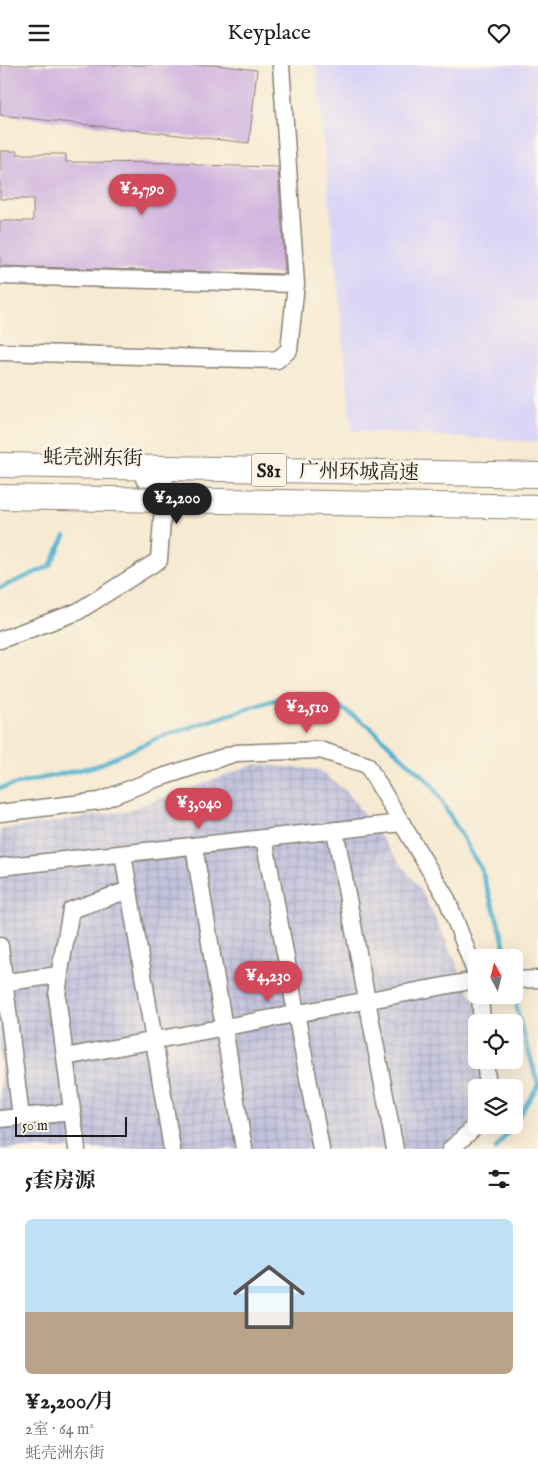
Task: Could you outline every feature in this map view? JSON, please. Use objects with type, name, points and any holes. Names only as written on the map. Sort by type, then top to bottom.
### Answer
[{"type":"highway","name":"广州环城高速","points":[[0,465],[538,475]]},
{"type":"highway","name":"广州环城高速","points":[[0,497],[538,507]]},
{"type":"street","points":[[0,352],[277,360],[289,351],[296,285],[281,65]]},
{"type":"street","points":[[0,276],[296,285]]},
{"type":"street","name":"蚝壳洲东街","points":[[0,476],[164,480],[159,560],[77,612],[0,640]]},
{"type":"street","points":[[0,813],[99,801],[153,780],[236,753],[320,750],[367,765],[448,899],[468,953]]},
{"type":"street","points":[[0,867],[402,823]]},
{"type":"street","points":[[335,830],[395,1149]]},
{"type":"street","points":[[264,838],[321,1149]]},
{"type":"street","points":[[194,846],[244,1149]]},
{"type":"street","points":[[123,854],[172,1149]]},
{"type":"street","points":[[77,1149],[57,996],[71,910],[129,890]]},
{"type":"street","points":[[0,946],[2,983],[21,1117]]},
{"type":"street","points":[[2,983],[60,975]]},
{"type":"street","points":[[523,980],[538,979]]},
{"type":"street","points":[[65,1057],[468,981]]},
{"type":"street","points":[[0,1119],[73,1112]]},
{"type":"street","points":[[452,1149],[468,1134]]},
{"type":"shaded area","points":[[316,65],[538,65],[538,442],[352,431]]},
{"type":"shaded area","points":[[256,764],[319,770],[346,791],[423,893],[468,988],[468,1004],[475,1004],[480,1014],[468,1014],[468,1069],[497,1069],[498,1079],[468,1079],[468,1134],[480,1134],[462,1149],[0,1149],[0,830],[126,811]]},
{"type":"building","points":[[0,65],[215,65],[257,70],[249,143],[0,115]]},
{"type":"building","points":[[0,151],[17,151],[17,154],[66,154],[66,162],[195,163],[195,165],[278,167],[285,274],[0,266],[0,221],[33,221],[33,199],[0,199]]},
{"type":"waterway","points":[[0,588],[50,566],[65,536]]},
{"type":"waterway","points":[[0,788],[96,766],[160,737],[293,694],[334,703],[370,727],[432,785],[481,869],[505,949]]},
{"type":"waterway","points":[[516,1004],[538,1084]]},
{"type":"waterway","points":[[523,1109],[538,1085]]},
{"type":"waterway","points":[[496,1149],[507,1134]]}]
